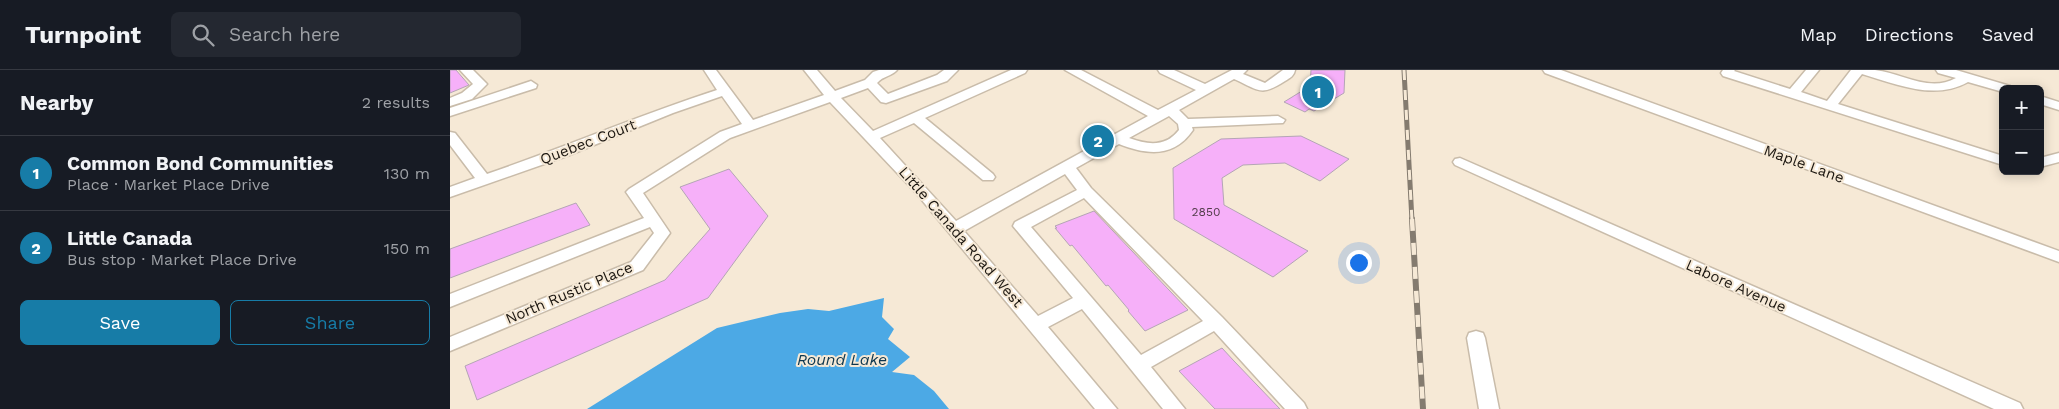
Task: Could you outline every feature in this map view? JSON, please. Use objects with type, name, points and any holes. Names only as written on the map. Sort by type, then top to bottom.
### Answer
[{"type":"street","points":[[450,102],[467,96],[481,84],[466,70]]},
{"type":"street","points":[[710,70],[750,126]]},
{"type":"street","name":"Little Canada Road West","points":[[810,70],[955,229],[1107,409]]},
{"type":"street","name":"North Rustic Place","points":[[450,344],[637,266],[662,233],[634,192],[725,135],[870,83],[877,75],[891,70]]},
{"type":"street","points":[[870,83],[886,99],[942,78],[952,70]]},
{"type":"street","points":[[1072,70],[1185,123],[1278,120]]},
{"type":"street","points":[[1164,70],[1207,90]]},
{"type":"street","points":[[955,229],[1238,73],[1266,88],[1288,74],[1289,70]]},
{"type":"street","name":"Maple Lane","points":[[1549,70],[2059,257]]},
{"type":"street","points":[[1729,70],[1727,73],[1999,160]]},
{"type":"street","points":[[1792,94],[1813,70]]},
{"type":"street","points":[[1830,106],[1858,70]]},
{"type":"street","points":[[1863,70],[1920,87],[1957,85],[1967,77]]},
{"type":"street","points":[[1942,70],[1999,87]]},
{"type":"street","points":[[871,137],[1012,72]]},
{"type":"street","points":[[450,112],[531,85]]},
{"type":"street","name":"Quebec Court","points":[[450,192],[562,153],[668,110],[726,91]]},
{"type":"street","points":[[2044,101],[2059,106]]},
{"type":"street","points":[[915,117],[988,177]]},
{"type":"street","points":[[1119,138],[1138,147],[1159,147],[1179,140],[1186,130],[1185,123]]},
{"type":"street","points":[[450,136],[484,180]]},
{"type":"street","points":[[2044,162],[2059,156]]},
{"type":"street","name":"Labore Avenue","points":[[1460,162],[2013,409]]},
{"type":"street","points":[[1068,167],[1086,191],[1216,322],[1298,409]]},
{"type":"street","points":[[1086,191],[1021,226],[1175,409]]},
{"type":"street","points":[[450,301],[654,220]]},
{"type":"street","points":[[1036,325],[1084,300]]},
{"type":"street","points":[[1138,365],[1216,322]]},
{"type":"street","points":[[1476,338],[1489,409]]},
{"type":"water","name":"Round Lake","points":[[884,298],[882,317],[894,329],[888,339],[910,357],[892,372],[914,375],[934,391],[949,409],[587,409],[717,328],[780,313],[808,309],[829,311]]},
{"type":"building","points":[[450,70],[456,70],[469,85],[450,93]]},
{"type":"building","points":[[1311,70],[1345,70],[1344,93],[1314,111],[1309,109],[1305,112],[1284,102],[1310,86]]},
{"type":"building","points":[[1301,136],[1349,159],[1320,181],[1285,163],[1243,165],[1222,178],[1224,205],[1308,251],[1273,277],[1174,219],[1173,168],[1221,139]]},
{"type":"building","points":[[729,169],[768,216],[708,298],[477,400],[465,366],[665,280],[710,229],[680,187]]},
{"type":"building","points":[[576,203],[590,225],[450,278],[450,249]]},
{"type":"building","points":[[1094,211],[1188,310],[1145,331],[1108,285],[1106,286],[1072,245],[1070,246],[1055,228],[1057,228],[1055,226]]},
{"type":"building","points":[[1222,348],[1280,409],[1215,409],[1179,371]]},
{"type":"railway","points":[[1404,70],[1412,221]]},
{"type":"railway","points":[[1412,219],[1423,409]]},
{"type":"place","name":"Common Bond Communities","points":[[1318,92]]},
{"type":"place","name":"Little Canada","points":[[1098,141]]}]
